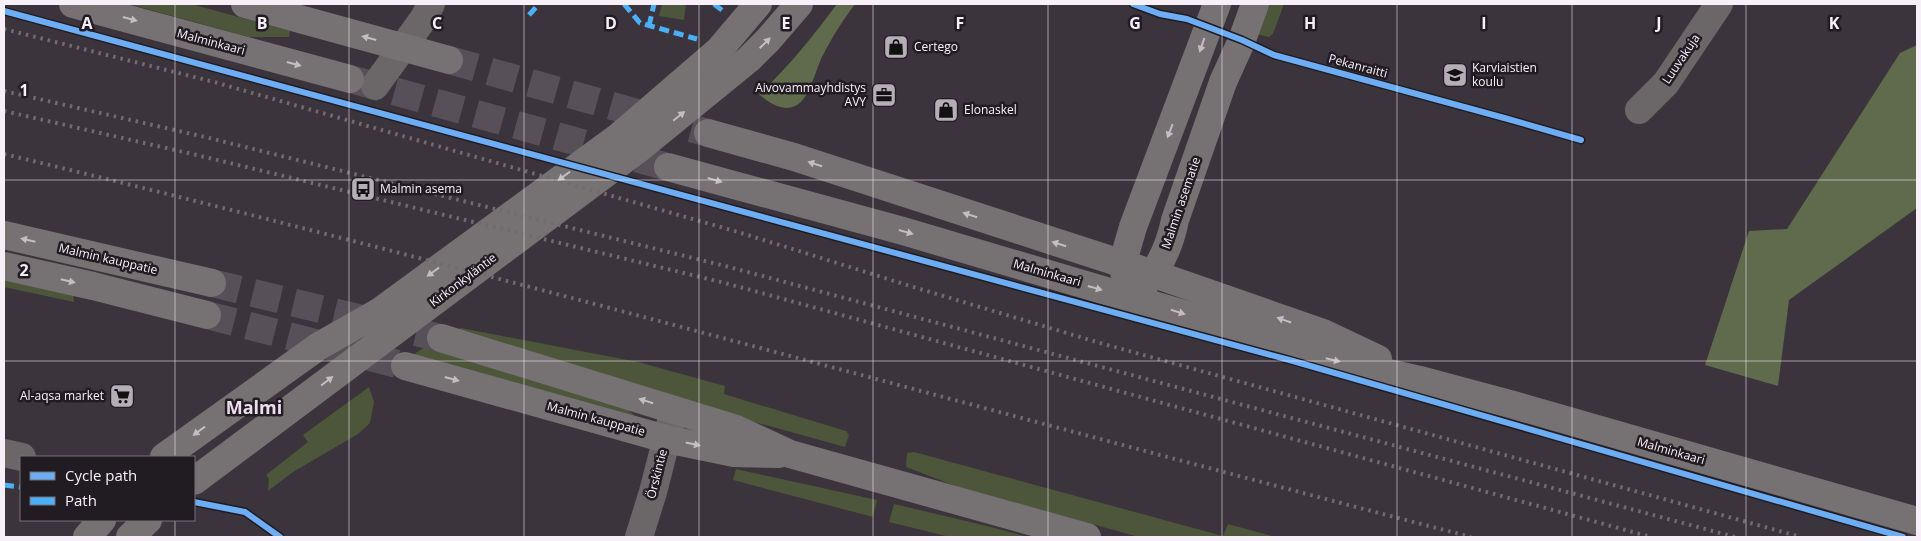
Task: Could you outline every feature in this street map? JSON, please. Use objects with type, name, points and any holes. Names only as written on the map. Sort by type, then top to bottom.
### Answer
[{"type":"main road","points":[[245,4],[449,60]]},
{"type":"main road","name":"Kirkonkyläntie","points":[[165,456],[325,342],[378,312],[618,137],[701,67],[734,33],[758,4]]},
{"type":"main road","name":"Kirkonkyläntie","points":[[195,479],[642,147],[729,76],[768,40],[799,4]]},
{"type":"main road","points":[[1131,298],[1122,264],[1133,227],[1217,4]]},
{"type":"main road","name":"Malmin asematie","points":[[1131,298],[1154,274],[1172,237],[1175,220],[1224,82],[1255,4]]},
{"type":"main road","name":"Malminkaari","points":[[80,5],[362,83]]},
{"type":"main road","name":"Malminkaari","points":[[708,133],[794,157],[1154,274],[1323,333],[1424,381]]},
{"type":"main road","name":"Malminkaari","points":[[668,167],[903,231],[1131,298],[1313,356],[1424,381],[1510,404],[1917,521]]},
{"type":"main road","name":"Malmin kauppatie","points":[[4,235],[212,283]]},
{"type":"main road","points":[[4,266],[207,315]]},
{"type":"main road","name":"Malmin kauppatie","points":[[441,338],[736,429],[790,454],[1087,537]]},
{"type":"main road","name":"Malmin kauppatie","points":[[405,366],[666,438],[734,454],[790,454]]},
{"type":"main road","points":[[87,537],[101,521]]},
{"type":"main road","points":[[130,537],[147,521]]},
{"type":"street","points":[[362,83],[403,47],[424,18],[431,4]]},
{"type":"street","name":"Luuvakuja","points":[[1639,110],[1666,83],[1719,4]]},
{"type":"street","name":"Örskintie","points":[[639,537],[654,492],[674,410]]},
{"type":"street","points":[[4,453],[20,457]]},
{"type":"green space","points":[[129,4],[191,4],[290,31],[289,37],[249,37]]},
{"type":"green space","points":[[662,4],[686,4],[684,20],[659,16]]},
{"type":"green space","points":[[837,4],[855,4],[826,50],[805,97],[797,105],[787,108],[776,106],[767,101],[759,94],[791,62]]},
{"type":"green space","points":[[1265,4],[1284,4],[1273,34],[1269,37],[1255,34]]},
{"type":"green space","points":[[1917,45],[1917,208],[1789,300],[1778,386],[1705,365],[1749,231],[1787,229],[1900,53]]},
{"type":"green space","points":[[4,277],[73,293],[74,302],[4,287]]},
{"type":"green space","points":[[461,328],[638,362],[725,386],[724,394],[846,431],[849,435],[845,447],[443,336]]},
{"type":"green space","points":[[425,347],[599,395],[622,405],[639,419],[408,358]]},
{"type":"green space","points":[[369,387],[374,402],[370,423],[358,434],[293,472],[268,491],[269,479],[266,475],[308,442],[303,435]]},
{"type":"green space","points":[[914,452],[1223,536],[1228,524],[1276,537],[1139,537],[958,487],[906,467],[907,453]]},
{"type":"green space","points":[[736,469],[877,500],[873,517],[733,480]]},
{"type":"green space","points":[[894,504],[1028,537],[950,537],[889,522]]},
{"type":"tunnel","points":[[449,60],[708,133]]},
{"type":"tunnel","points":[[354,80],[668,167]]},
{"type":"tunnel","points":[[212,283],[441,338]]},
{"type":"tunnel","points":[[207,315],[405,366]]},
{"type":"railway","points":[[4,29],[214,82],[738,232],[1100,343],[1801,537]]},
{"type":"railway","points":[[4,91],[205,137],[729,267],[1735,537]]},
{"type":"railway","points":[[4,111],[201,156],[725,283],[1651,537]]},
{"type":"railway","points":[[4,154],[372,246],[1471,537]]},
{"type":"marked path","points":[[529,15],[539,4]]},
{"type":"marked path","points":[[624,4],[640,23],[697,39]]},
{"type":"marked path","points":[[649,26],[654,4]]},
{"type":"marked path","points":[[714,4],[723,11]]},
{"type":"marked path","points":[[4,485],[20,487]]},
{"type":"cycle path","name":"Pekanraitti","points":[[1133,4],[1160,14],[1187,19],[1242,40],[1274,55],[1581,140]]},
{"type":"cycle path","points":[[4,11],[1293,361],[1903,537]]},
{"type":"cycle path","points":[[195,502],[245,512],[280,537]]},
{"type":"place","name":"Certego","points":[[896,47]]},
{"type":"place","name":"Karviaistien koulu","points":[[1455,75]]},
{"type":"place","name":"Aivovammayhdistys AVY","points":[[884,95]]},
{"type":"place","name":"Elonaskel","points":[[946,110]]},
{"type":"place","name":"Malmin asema","points":[[363,189]]},
{"type":"place","name":"Al-aqsa market","points":[[122,396]]},
{"type":"district","name":"Malmi","points":[[254,408]]}]
